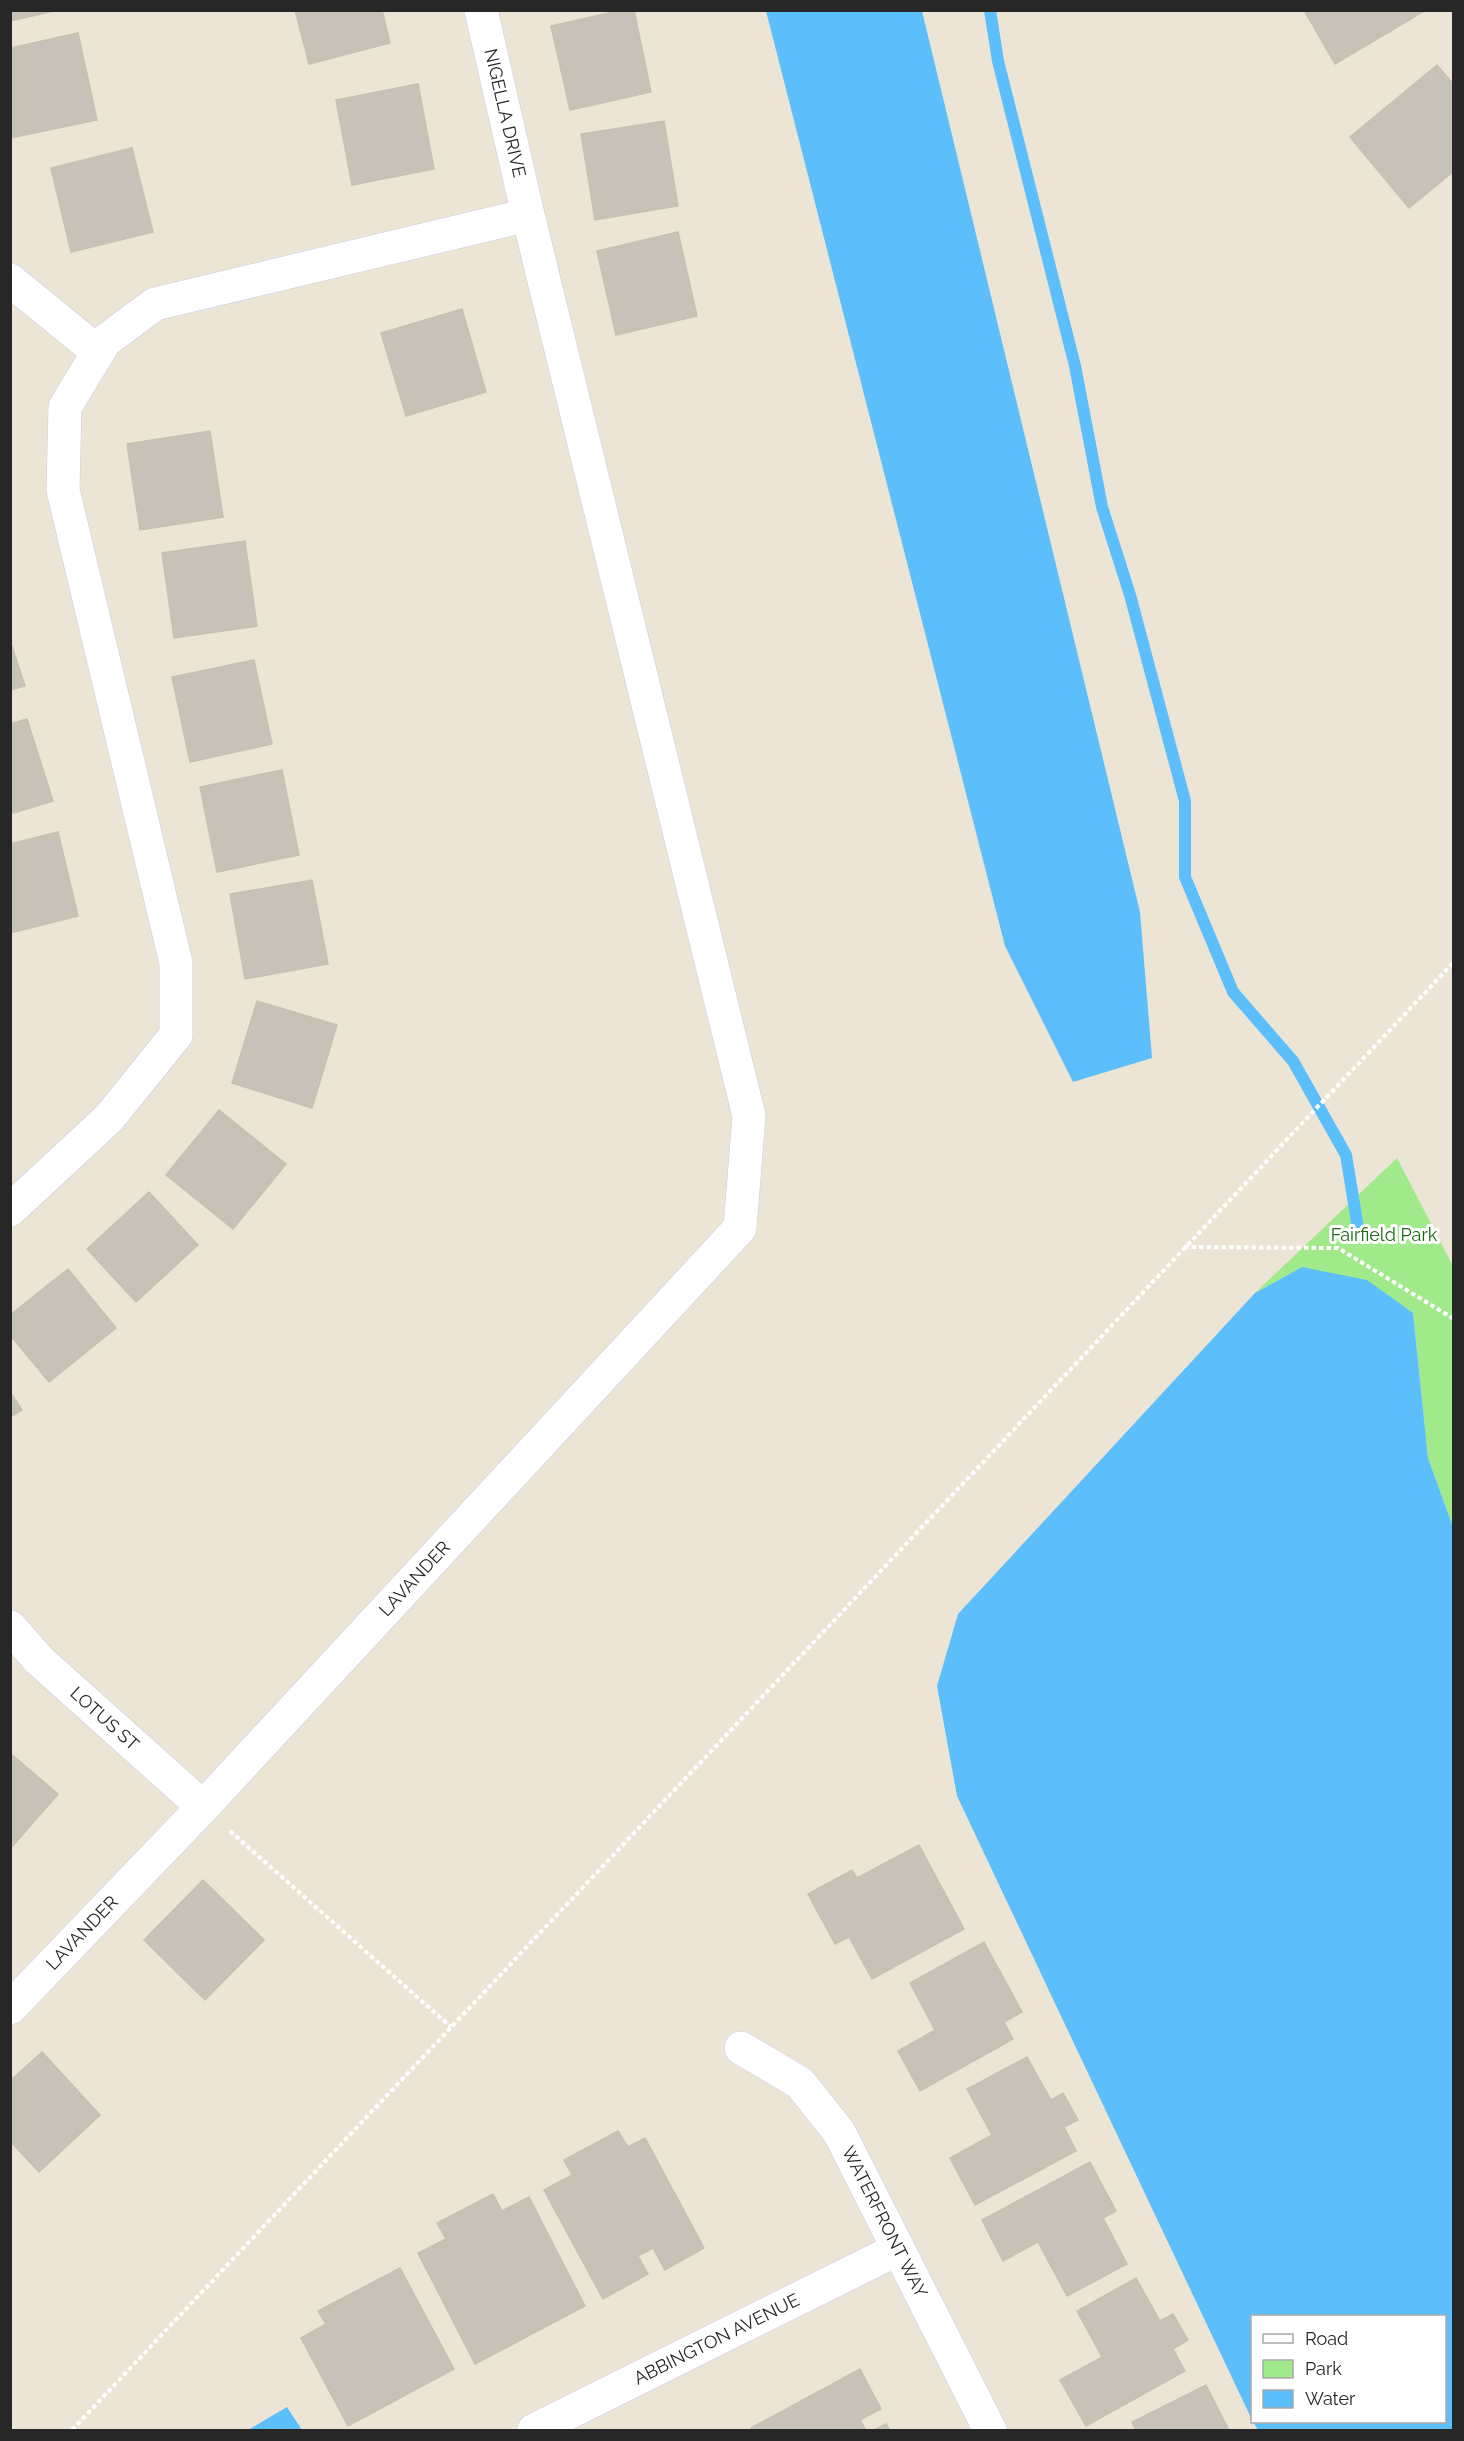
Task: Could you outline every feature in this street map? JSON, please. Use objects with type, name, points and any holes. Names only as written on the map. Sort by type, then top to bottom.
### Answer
[{"type":"street","name":"NIGELLA DRIVE","points":[[481,10],[528,214],[749,1116]]},
{"type":"street","points":[[10,1210],[110,1118],[176,1035],[176,963],[63,490],[64,407],[105,341],[155,304],[528,214]]},
{"type":"street","points":[[10,280],[98,352]]},
{"type":"street","name":"LAVANDER","points":[[10,2008],[203,1807],[740,1228],[749,1116]]},
{"type":"street","name":"LOTUS ST","points":[[10,1627],[39,1660],[203,1807]]},
{"type":"street","name":"WATERFRONT WAY","points":[[741,2048],[800,2083],[839,2132],[990,2430]]},
{"type":"street","name":"ABBINGTON AVENUE","points":[[534,2430],[898,2249]]},
{"type":"path","points":[[72,2430],[1454,962]]},
{"type":"path","points":[[1184,1247],[1338,1248],[1454,1319]]},
{"type":"path","points":[[203,1807],[451,2027]]},
{"type":"green space","name":"Fairfield Park","points":[[1397,1158],[1453,1266],[1453,1527],[1428,1458],[1413,1313],[1302,1267],[1255,1293]]},
{"type":"water","points":[[766,11],[922,11],[1140,912],[1152,1058],[1073,1082],[1005,946]]},
{"type":"water","points":[[1302,1267],[1367,1280],[1413,1313],[1428,1458],[1453,1527],[1453,2430],[1258,2430],[1254,2423],[1446,2423],[1446,2315],[1251,2315],[1251,2418],[957,1796],[937,1686],[958,1614],[1255,1293]]},
{"type":"water","points":[[287,2407],[302,2430],[248,2430]]},
{"type":"building","points":[[10,10],[58,10],[10,21]]},
{"type":"building","points":[[295,10],[382,10],[390,43],[309,64]]},
{"type":"building","points":[[622,10],[634,10],[651,92],[570,110],[551,26]]},
{"type":"building","points":[[1304,10],[1426,10],[1335,64]]},
{"type":"building","points":[[78,33],[97,120],[10,138],[10,48]]},
{"type":"building","points":[[1437,65],[1454,85],[1454,171],[1409,208],[1350,137]]},
{"type":"building","points":[[418,84],[434,169],[352,185],[336,100]]},
{"type":"building","points":[[664,121],[678,206],[595,220],[581,134]]},
{"type":"building","points":[[132,148],[153,232],[71,252],[51,168]]},
{"type":"building","points":[[678,232],[697,316],[616,335],[597,251]]},
{"type":"building","points":[[462,309],[486,392],[406,416],[381,333]]},
{"type":"building","points":[[210,431],[223,517],[140,530],[127,444]]},
{"type":"building","points":[[245,541],[257,626],[174,638],[162,553]]},
{"type":"building","points":[[10,640],[25,686],[10,690]]},
{"type":"building","points":[[254,660],[272,744],[190,762],[172,677]]},
{"type":"building","points":[[27,719],[53,801],[10,814],[10,724]]},
{"type":"building","points":[[282,770],[299,855],[217,872],[200,787]]},
{"type":"building","points":[[58,832],[78,916],[10,933],[10,844]]},
{"type":"building","points":[[312,880],[328,964],[245,979],[230,894]]},
{"type":"building","points":[[257,1001],[337,1025],[312,1108],[232,1083]]},
{"type":"building","points":[[219,1110],[286,1164],[233,1229],[166,1175]]},
{"type":"building","points":[[149,1192],[198,1245],[136,1302],[87,1249]]},
{"type":"building","points":[[68,1269],[116,1328],[49,1382],[10,1335],[10,1315]]},
{"type":"building","points":[[10,1392],[22,1410],[10,1417]]},
{"type":"building","points":[[10,1753],[58,1794],[10,1849]]},
{"type":"building","points":[[919,1845],[964,1929],[872,1979],[849,1937],[835,1944],[808,1894],[852,1870],[857,1878]]},
{"type":"building","points":[[203,1880],[264,1940],[205,2000],[144,1940]]},
{"type":"building","points":[[984,1942],[1022,2012],[1004,2022],[1013,2039],[920,2091],[898,2051],[935,2030],[910,1983]]},
{"type":"building","points":[[42,2052],[100,2115],[39,2172],[10,2141],[10,2081]]},
{"type":"building","points":[[1027,2057],[1051,2100],[1063,2093],[1078,2120],[1064,2127],[1076,2151],[975,2205],[950,2158],[992,2135],[967,2089]]},
{"type":"building","points":[[618,2131],[628,2147],[645,2138],[704,2248],[665,2270],[653,2248],[638,2256],[648,2274],[603,2299],[544,2190],[572,2175],[564,2160]]},
{"type":"building","points":[[1090,2162],[1116,2211],[1103,2218],[1127,2264],[1067,2296],[1038,2242],[1003,2261],[982,2220]]},
{"type":"building","points":[[493,2194],[502,2211],[529,2197],[585,2306],[475,2364],[418,2253],[446,2239],[437,2223]]},
{"type":"building","points":[[400,2268],[454,2369],[348,2426],[301,2338],[326,2324],[318,2311]]},
{"type":"building","points":[[1136,2278],[1160,2321],[1173,2314],[1188,2340],[1173,2349],[1185,2371],[1086,2426],[1060,2380],[1102,2357],[1077,2311]]},
{"type":"building","points":[[860,2369],[881,2409],[860,2420],[866,2430],[752,2430],[751,2428]]},
{"type":"building","points":[[1206,2385],[1229,2430],[1136,2430],[1132,2422]]},
{"type":"building","points":[[886,2424],[890,2430],[874,2430]]},
{"type":"waterway","points":[[990,10],[998,61],[1075,366],[1102,507],[1130,595],[1185,801],[1185,877],[1233,992],[1293,1061],[1346,1155],[1359,1234]]}]
